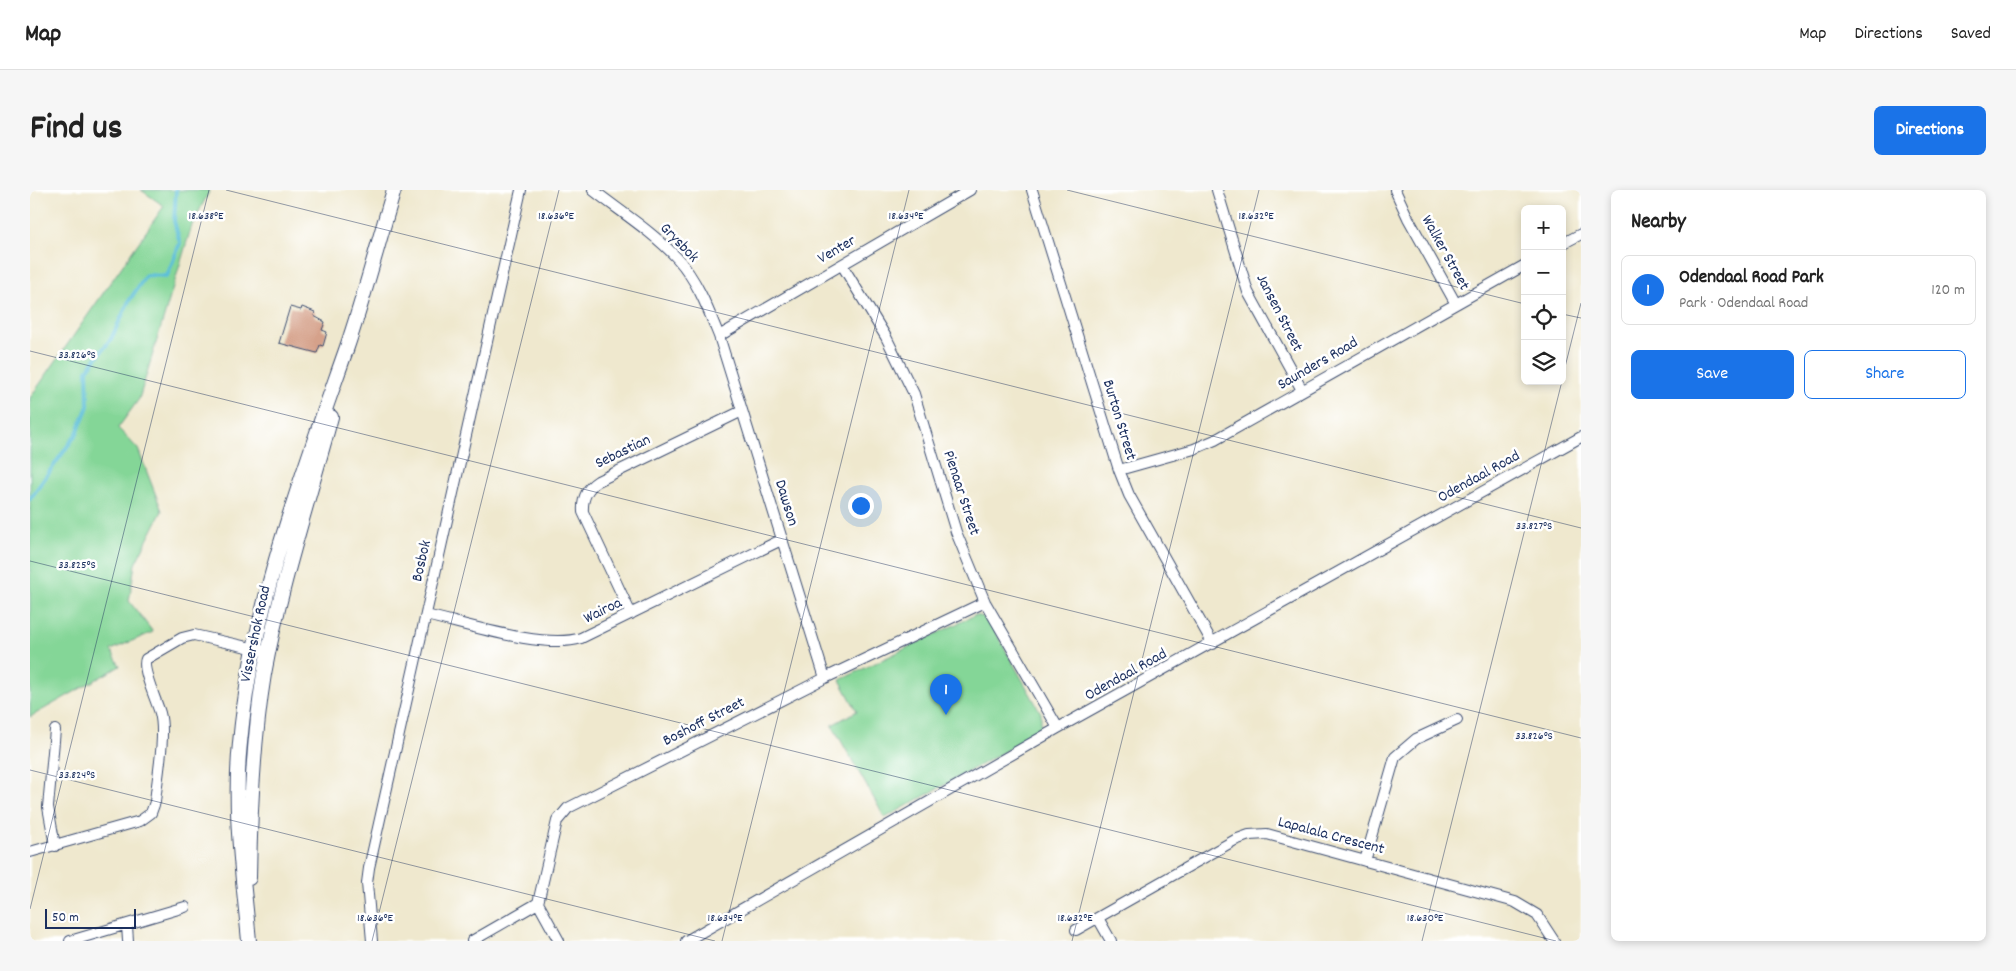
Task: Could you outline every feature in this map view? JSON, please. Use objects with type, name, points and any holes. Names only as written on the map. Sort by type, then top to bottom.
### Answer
[{"type":"main road","name":"Vissershok Road","points":[[248,938],[239,854],[237,792],[242,714],[254,648],[268,589],[301,479],[346,348],[394,190]]},
{"type":"main road","name":"Vissershok Road","points":[[248,938],[253,771],[258,720],[269,652],[294,546],[334,406],[346,348]]},
{"type":"street","name":"Bosbok","points":[[372,941],[367,883],[369,868],[521,190]]},
{"type":"street","name":"Grysbok","points":[[594,190],[678,258],[704,300],[719,336]]},
{"type":"street","name":"Venter","points":[[719,336],[970,190]]},
{"type":"street","name":"Burton Street","points":[[1032,190],[1119,470],[1129,496],[1213,644]]},
{"type":"street","name":"Jansen Street","points":[[1217,190],[1248,292],[1302,390]]},
{"type":"street","name":"Walker Street","points":[[1395,190],[1406,214],[1456,304]]},
{"type":"street","points":[[1566,242],[1581,234]]},
{"type":"street","name":"Pienaar Street","points":[[842,264],[886,337],[914,394],[956,532],[985,602],[1058,728]]},
{"type":"street","name":"Saunders Road","points":[[1119,470],[1194,449],[1208,443],[1521,267]]},
{"type":"street","name":"Dawson","points":[[719,336],[825,678]]},
{"type":"street","name":"Sebastian","points":[[631,614],[583,512],[583,501],[588,489],[598,481],[742,411]]},
{"type":"street","name":"Odendaal Road","points":[[686,941],[1058,728],[1213,644],[1581,436]]},
{"type":"street","name":"Wairoa","points":[[426,615],[558,643],[581,638],[781,540]]},
{"type":"street","name":"Boshoff Street","points":[[538,904],[557,821],[561,813],[568,808],[825,678],[985,602]]},
{"type":"street","points":[[30,852],[140,821],[151,813],[155,802],[162,725],[160,712],[144,667],[146,659],[190,635],[198,635],[269,652]]},
{"type":"street","points":[[1365,860],[1395,757],[1416,739],[1457,720]]},
{"type":"street","points":[[54,730],[48,807],[55,846]]},
{"type":"street","name":"Lapalala Crescent","points":[[1076,930],[1235,840],[1248,835],[1268,834],[1279,835],[1515,902],[1537,915],[1554,941]]},
{"type":"street","points":[[472,941],[538,904],[559,941]]},
{"type":"street","points":[[70,941],[184,907]]},
{"type":"street","points":[[1098,918],[1111,941]]},
{"type":"street","points":[[126,925],[128,941]]},
{"type":"green space","points":[[141,190],[210,190],[192,225],[139,399],[118,428],[138,449],[162,511],[135,564],[129,601],[153,632],[111,650],[120,666],[30,717],[30,398],[164,206]]},
{"type":"green space","points":[[975,615],[984,617],[991,624],[1041,713],[1041,728],[1034,735],[885,818],[832,725],[857,711],[840,680]]},
{"type":"building","points":[[290,307],[301,310],[302,307],[315,312],[314,316],[325,322],[322,330],[327,332],[323,346],[320,345],[317,353],[279,343]]},
{"type":"waterway","points":[[30,499],[77,433],[88,406],[87,370],[111,339],[129,301],[146,275],[167,276],[180,243],[174,221],[176,190]]},
{"type":"place","name":"Odendaal Road Park","points":[[946,715]]}]
